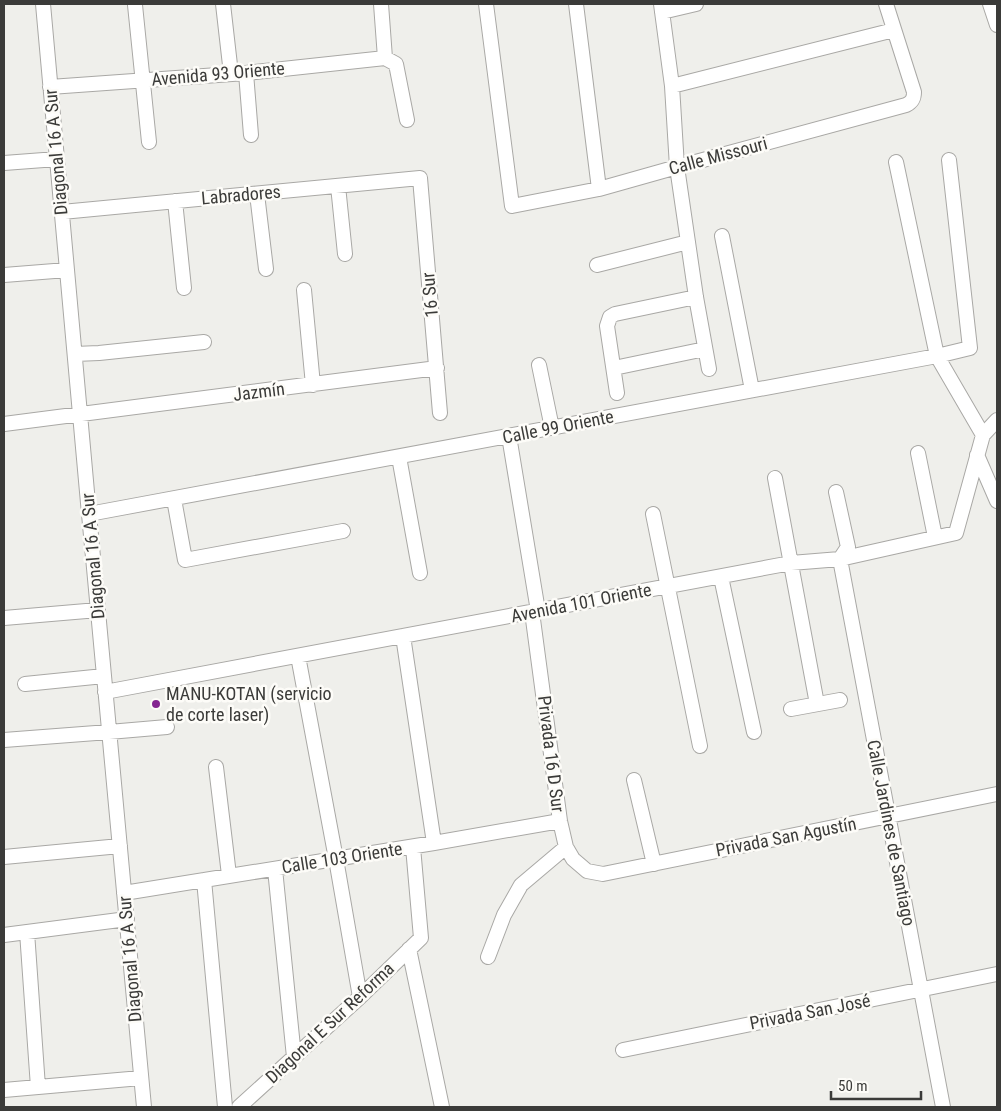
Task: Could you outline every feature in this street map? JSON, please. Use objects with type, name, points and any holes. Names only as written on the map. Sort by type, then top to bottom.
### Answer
[{"type":"street","name":"Diagonal 16 A Sur","points":[[43,4],[144,1107]]},
{"type":"street","points":[[223,4],[230,74]]},
{"type":"street","points":[[381,4],[385,58],[396,64],[407,120]]},
{"type":"street","name":"Calle Missouri","points":[[486,4],[512,206],[599,189],[906,105],[911,102],[914,92],[894,30]]},
{"type":"street","points":[[576,4],[599,189]]},
{"type":"street","points":[[696,4],[662,8],[672,86],[677,167],[696,297],[709,369]]},
{"type":"street","points":[[672,86],[894,30],[886,4]]},
{"type":"street","points":[[990,4],[997,23]]},
{"type":"street","points":[[135,5],[149,142]]},
{"type":"street","name":"Avenida 93 Oriente","points":[[50,87],[246,73],[385,58]]},
{"type":"street","points":[[246,73],[251,135]]},
{"type":"street","points":[[4,163],[57,159]]},
{"type":"street","name":"Calle 99 Oriente","points":[[89,514],[937,356],[970,348],[949,160]]},
{"type":"street","points":[[896,162],[937,356],[983,435],[997,420]]},
{"type":"street","name":"Labradores","points":[[62,212],[420,178]]},
{"type":"street","name":"16 Sur","points":[[420,178],[440,413]]},
{"type":"street","points":[[338,186],[345,254]]},
{"type":"street","points":[[257,194],[266,269]]},
{"type":"street","points":[[175,201],[184,288]]},
{"type":"street","points":[[722,236],[752,390]]},
{"type":"street","points":[[597,265],[688,242]]},
{"type":"street","points":[[4,275],[67,270]]},
{"type":"street","points":[[304,290],[313,384]]},
{"type":"street","points":[[617,393],[607,326],[610,317],[615,314],[696,297]]},
{"type":"street","points":[[75,354],[204,342]]},
{"type":"street","points":[[614,368],[705,349]]},
{"type":"street","points":[[539,365],[552,428]]},
{"type":"street","name":"Jazmín","points":[[4,424],[437,368]]},
{"type":"street","name":"Avenida 101 Oriente","points":[[105,692],[790,563],[840,559],[956,533],[983,435]]},
{"type":"street","name":"Privada 16 D Sur","points":[[509,436],[535,612],[560,821],[566,847],[573,859],[587,871],[603,874]]},
{"type":"street","points":[[918,453],[935,537]]},
{"type":"street","points":[[977,455],[997,501]]},
{"type":"street","points":[[399,457],[420,573]]},
{"type":"street","points":[[775,478],[817,704]]},
{"type":"street","points":[[836,492],[848,547],[840,559]]},
{"type":"street","points":[[174,499],[186,560],[343,531]]},
{"type":"street","points":[[652,514],[700,746]]},
{"type":"street","name":"Calle Jardines de Santiago","points":[[840,559],[942,1107]]},
{"type":"street","points":[[721,577],[754,732]]},
{"type":"street","points":[[4,618],[98,610]]},
{"type":"street","points":[[403,636],[434,843]]},
{"type":"street","points":[[298,656],[360,997]]},
{"type":"street","points":[[25,684],[104,676]]},
{"type":"street","points":[[791,709],[840,700]]},
{"type":"street","points":[[4,740],[167,727]]},
{"type":"street","points":[[216,767],[229,875]]},
{"type":"street","points":[[634,780],[654,864]]},
{"type":"street","name":"Privada San Agustín","points":[[603,874],[997,794]]},
{"type":"street","name":"Calle 103 Oriente","points":[[124,893],[413,847],[560,821]]},
{"type":"street","points":[[4,857],[120,846]]},
{"type":"street","name":"Diagonal E Sur Reforma","points":[[239,1107],[360,997],[421,938],[413,847]]},
{"type":"street","points":[[488,957],[504,915],[521,885],[566,847]]},
{"type":"street","points":[[275,869],[294,1057]]},
{"type":"street","points":[[204,880],[225,1107]]},
{"type":"street","points":[[4,935],[126,919]]},
{"type":"street","points":[[26,932],[38,1087]]},
{"type":"street","points":[[409,949],[442,1107]]},
{"type":"street","name":"Privada San José","points":[[623,1050],[997,974]]},
{"type":"street","points":[[4,1090],[141,1078]]},
{"type":"place","name":"MANU-KOTAN (servicio de corte laser)","points":[[156,704]]}]
